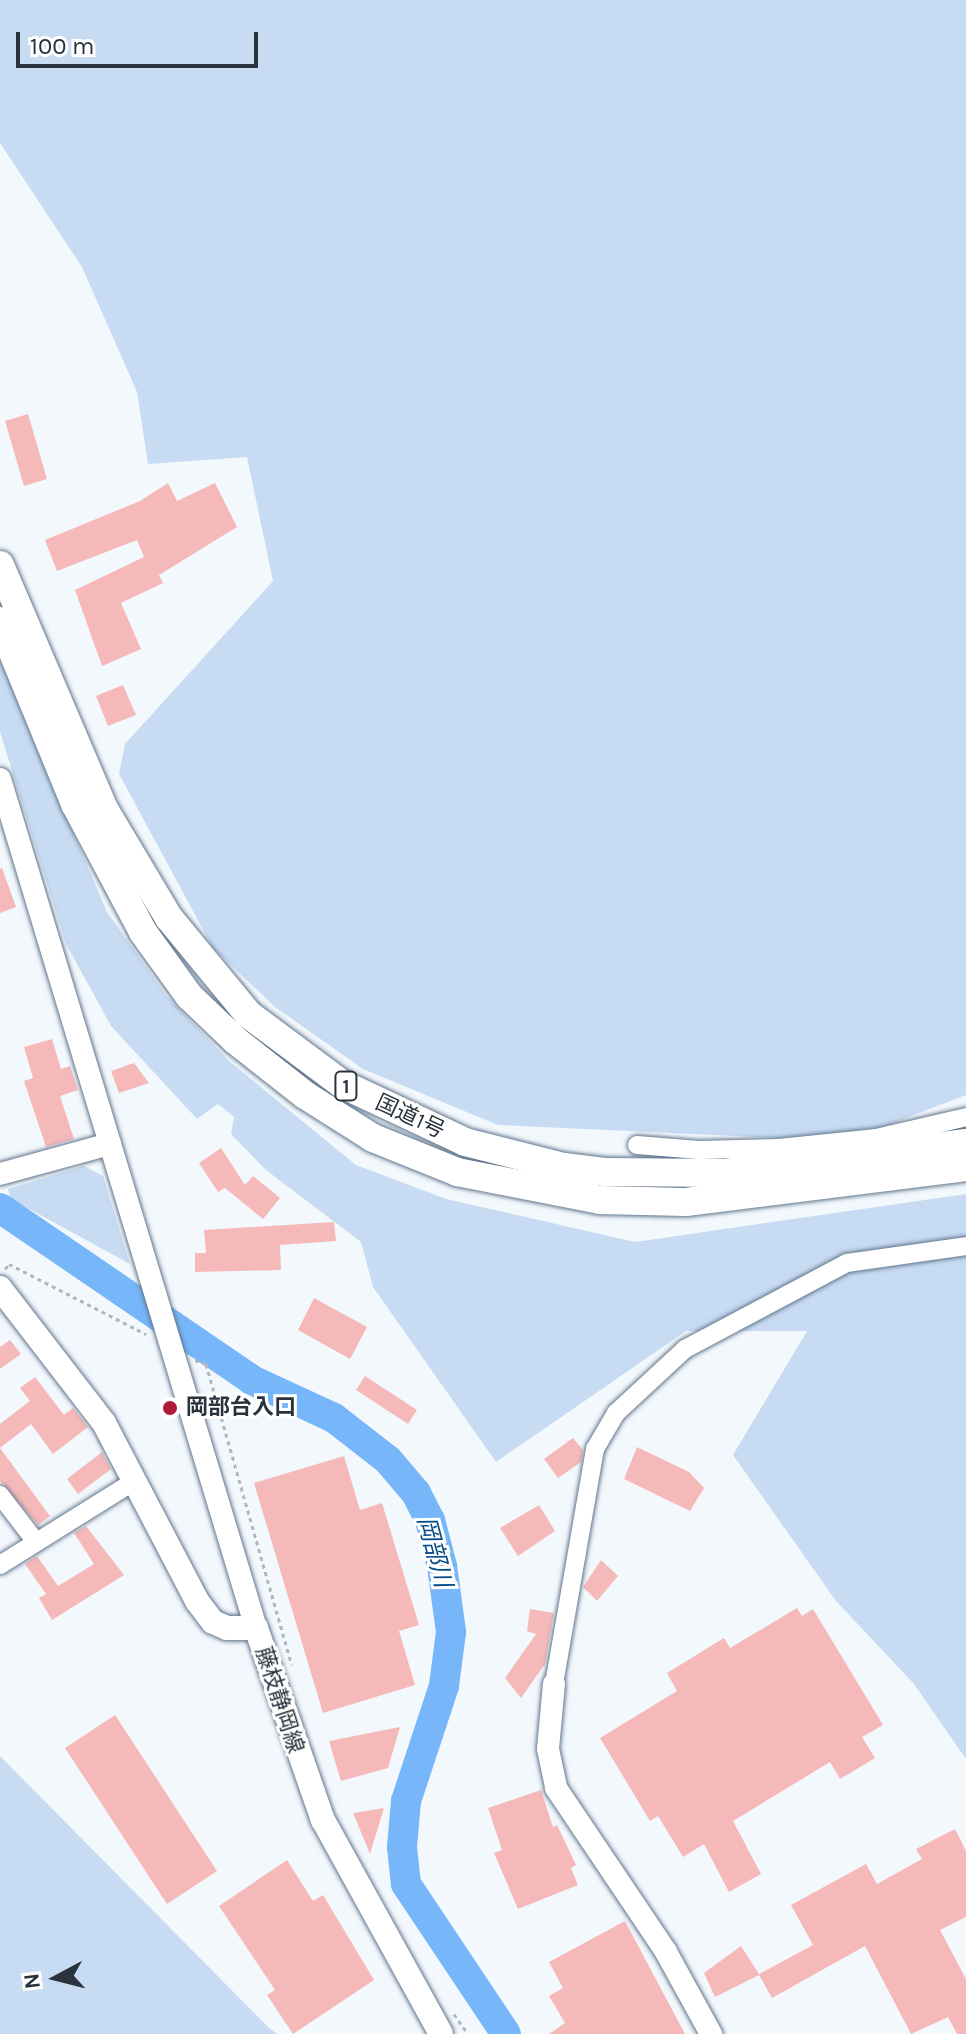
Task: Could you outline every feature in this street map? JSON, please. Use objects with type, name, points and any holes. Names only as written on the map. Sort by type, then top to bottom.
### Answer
[{"type":"highway","name":"国道1号","points":[[0,565],[104,809],[169,918],[248,1014],[342,1084],[465,1142],[564,1167],[605,1172],[725,1173],[966,1143]]},
{"type":"highway","name":"国道1号","points":[[0,621],[75,804],[161,958],[189,996],[235,1040],[305,1095],[373,1138],[457,1172],[600,1200],[686,1202],[966,1167]]},
{"type":"main road","name":"藤枝静岡線","points":[[0,1288],[104,1423],[133,1482],[213,1622],[227,1628],[256,1628],[323,1820],[368,1910],[441,2034]]},
{"type":"street","points":[[0,779],[256,1628]]},
{"type":"street","points":[[637,1145],[699,1150],[779,1148],[876,1138],[966,1117]]},
{"type":"street","points":[[0,1174],[110,1144]]},
{"type":"street","points":[[711,2034],[666,1952],[556,1788],[548,1749],[554,1684],[595,1449],[616,1413],[685,1349],[847,1263],[966,1246]]},
{"type":"street","points":[[0,1565],[133,1482]]},
{"type":"street","points":[[0,1495],[36,1542]]},
{"type":"shaded area","points":[[0,0],[966,0],[966,1095],[847,1141],[498,1125],[363,1069],[275,1007],[213,948],[119,774],[125,744],[273,581],[247,457],[148,464],[137,392],[82,267],[0,143]]},
{"type":"shaded area","points":[[0,660],[107,912],[166,995],[229,1061],[356,1165],[446,1199],[635,1242],[966,1194],[966,1759],[914,1684],[836,1601],[733,1455],[807,1331],[686,1331],[496,1462],[373,1287],[361,1242],[266,1170],[231,1134],[234,1117],[218,1104],[197,1119],[111,1026],[66,944],[0,732]]},
{"type":"shaded area","points":[[84,1166],[103,1176],[130,1264],[11,1199],[8,1189]]},
{"type":"shaded area","points":[[0,1756],[268,2027],[277,2034],[0,2034]]},
{"type":"building","points":[[28,414],[47,479],[24,486],[5,421]]},
{"type":"building","points":[[168,483],[177,501],[215,483],[237,527],[159,575],[163,583],[121,603],[141,649],[102,666],[75,590],[144,557],[137,540],[57,571],[45,540],[140,501]]},
{"type":"building","points":[[123,685],[136,715],[108,726],[96,696]]},
{"type":"building","points":[[0,869],[16,907],[0,913]]},
{"type":"building","points":[[52,1039],[61,1069],[70,1066],[78,1090],[60,1096],[74,1139],[46,1147],[24,1081],[33,1078],[24,1047]]},
{"type":"building","points":[[134,1063],[149,1083],[119,1093],[111,1071]]},
{"type":"building","points":[[221,1148],[245,1185],[253,1176],[280,1198],[263,1219],[225,1188],[218,1192],[199,1163]]},
{"type":"building","points":[[334,1222],[336,1241],[280,1245],[281,1270],[195,1272],[195,1253],[206,1253],[204,1230]]},
{"type":"building","points":[[314,1298],[367,1327],[350,1359],[298,1330]]},
{"type":"building","points":[[10,1340],[21,1354],[0,1369],[0,1347]]},
{"type":"building","points":[[365,1376],[417,1410],[408,1424],[356,1390]]},
{"type":"building","points":[[35,1377],[64,1415],[73,1408],[88,1427],[53,1454],[31,1424],[0,1448],[0,1424],[30,1401],[20,1388]]},
{"type":"building","points":[[573,1438],[583,1450],[581,1462],[558,1478],[544,1459]]},
{"type":"building","points":[[637,1447],[689,1472],[704,1488],[690,1511],[624,1479]]},
{"type":"building","points":[[0,1448],[50,1516],[38,1525],[0,1481]]},
{"type":"building","points":[[102,1452],[111,1469],[78,1494],[67,1479]]},
{"type":"building","points":[[344,1456],[360,1510],[382,1503],[419,1625],[399,1631],[415,1685],[323,1713],[254,1483]]},
{"type":"building","points":[[539,1505],[555,1531],[518,1556],[500,1528]]},
{"type":"building","points":[[86,1526],[124,1575],[52,1620],[39,1598],[46,1594],[25,1564],[37,1556],[58,1586],[94,1564],[74,1533]]},
{"type":"building","points":[[601,1560],[618,1576],[597,1601],[583,1587]]},
{"type":"building","points":[[797,1608],[802,1616],[813,1609],[883,1725],[862,1737],[875,1758],[840,1779],[830,1762],[733,1821],[761,1874],[729,1892],[704,1844],[683,1857],[658,1816],[650,1821],[600,1738],[677,1691],[667,1673],[724,1638],[730,1648]]},
{"type":"building","points":[[530,1609],[554,1613],[545,1664],[521,1698],[505,1678],[536,1634],[527,1631]]},
{"type":"building","points":[[115,1715],[217,1871],[167,1904],[65,1748]]},
{"type":"building","points":[[400,1727],[388,1768],[341,1781],[329,1741]]},
{"type":"building","points":[[541,1790],[553,1827],[557,1825],[576,1865],[571,1868],[578,1885],[518,1909],[494,1853],[502,1850],[488,1808]]},
{"type":"building","points":[[384,1808],[370,1854],[353,1813]]},
{"type":"building","points":[[955,1829],[966,1851],[966,1917],[940,1930],[966,1979],[966,2034],[957,2034],[948,2017],[911,2034],[865,1946],[772,1998],[759,1975],[715,1997],[704,1973],[741,1946],[759,1974],[813,1945],[791,1905],[866,1864],[877,1884],[922,1859],[916,1849]]},
{"type":"building","points":[[287,1860],[313,1901],[323,1895],[374,1980],[293,2034],[267,1995],[275,1990],[219,1906]]},
{"type":"building","points":[[625,1921],[685,2034],[549,2034],[565,2023],[549,1996],[563,1988],[549,1962]]},
{"type":"waterway","name":"岡部川","points":[[0,1208],[252,1380],[334,1418],[388,1460],[416,1493],[430,1520],[442,1566],[451,1632],[444,1686],[406,1801],[402,1847],[406,1884],[506,2034]]},
{"type":"place","name":"岡部台入口","points":[[170,1408]]}]
